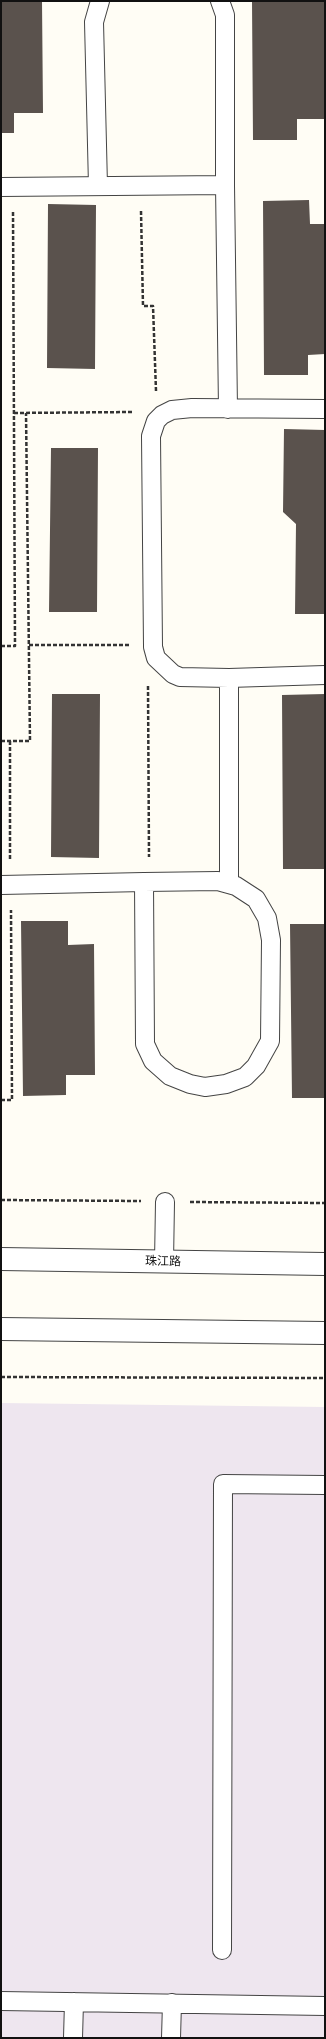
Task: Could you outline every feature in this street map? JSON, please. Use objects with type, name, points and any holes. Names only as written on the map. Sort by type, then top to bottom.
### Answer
[{"type":"street","name":"珠江路","points":[[1,1259],[325,1264]]},
{"type":"street","points":[[1,1329],[325,1333]]},
{"type":"lane","points":[[98,186],[94,22],[100,1]]},
{"type":"lane","points":[[220,1],[225,15],[225,185],[228,409]]},
{"type":"lane","points":[[7,187],[225,185]]},
{"type":"lane","points":[[325,409],[172,410],[156,417],[151,436],[155,651],[173,674],[180,676],[229,678],[325,675]]},
{"type":"lane","points":[[229,678],[229,884]]},
{"type":"lane","points":[[6,885],[147,882],[218,881],[229,884],[256,899],[267,918],[271,940],[270,1041],[256,1066],[245,1077],[226,1084],[205,1087],[190,1084],[170,1076],[153,1061],[145,1044],[147,882]]},
{"type":"lane","points":[[164,1262],[165,1202]]},
{"type":"lane","points":[[222,1950],[223,1484],[325,1485]]},
{"type":"lane","points":[[1,2001],[325,2006]]},
{"type":"lane","points":[[73,2038],[74,2002]]},
{"type":"lane","points":[[171,2038],[172,2003]]},
{"type":"path","points":[[14,413],[156,417],[153,306],[143,306],[140,186]]},
{"type":"path","points":[[1,646],[16,646],[14,413],[7,187]]},
{"type":"path","points":[[1,741],[30,741],[26,413]]},
{"type":"path","points":[[29,645],[155,651],[148,673],[147,882]]},
{"type":"path","points":[[1,1100],[12,1100],[6,885],[10,741]]},
{"type":"path","points":[[1,1377],[325,1378]]},
{"type":"shaded area","points":[[1,1403],[325,1407],[325,2038],[1,2038]]},
{"type":"building","points":[[1,1],[42,1],[43,113],[14,113],[14,133],[1,133]]},
{"type":"building","points":[[252,1],[325,1],[325,119],[297,119],[297,140],[253,140]]},
{"type":"building","points":[[309,200],[310,224],[325,224],[325,354],[308,355],[308,375],[264,375],[263,201]]},
{"type":"building","points":[[48,204],[96,205],[95,369],[47,368]]},
{"type":"building","points":[[284,429],[325,430],[325,614],[295,614],[296,524],[283,512]]},
{"type":"building","points":[[51,448],[98,448],[97,612],[49,612]]},
{"type":"building","points":[[52,694],[100,694],[99,858],[51,857]]},
{"type":"building","points":[[325,694],[325,869],[283,869],[282,695]]},
{"type":"building","points":[[21,921],[68,921],[68,945],[94,944],[95,1075],[66,1075],[66,1095],[23,1096]]},
{"type":"building","points":[[290,924],[325,924],[325,1098],[292,1098]]}]
